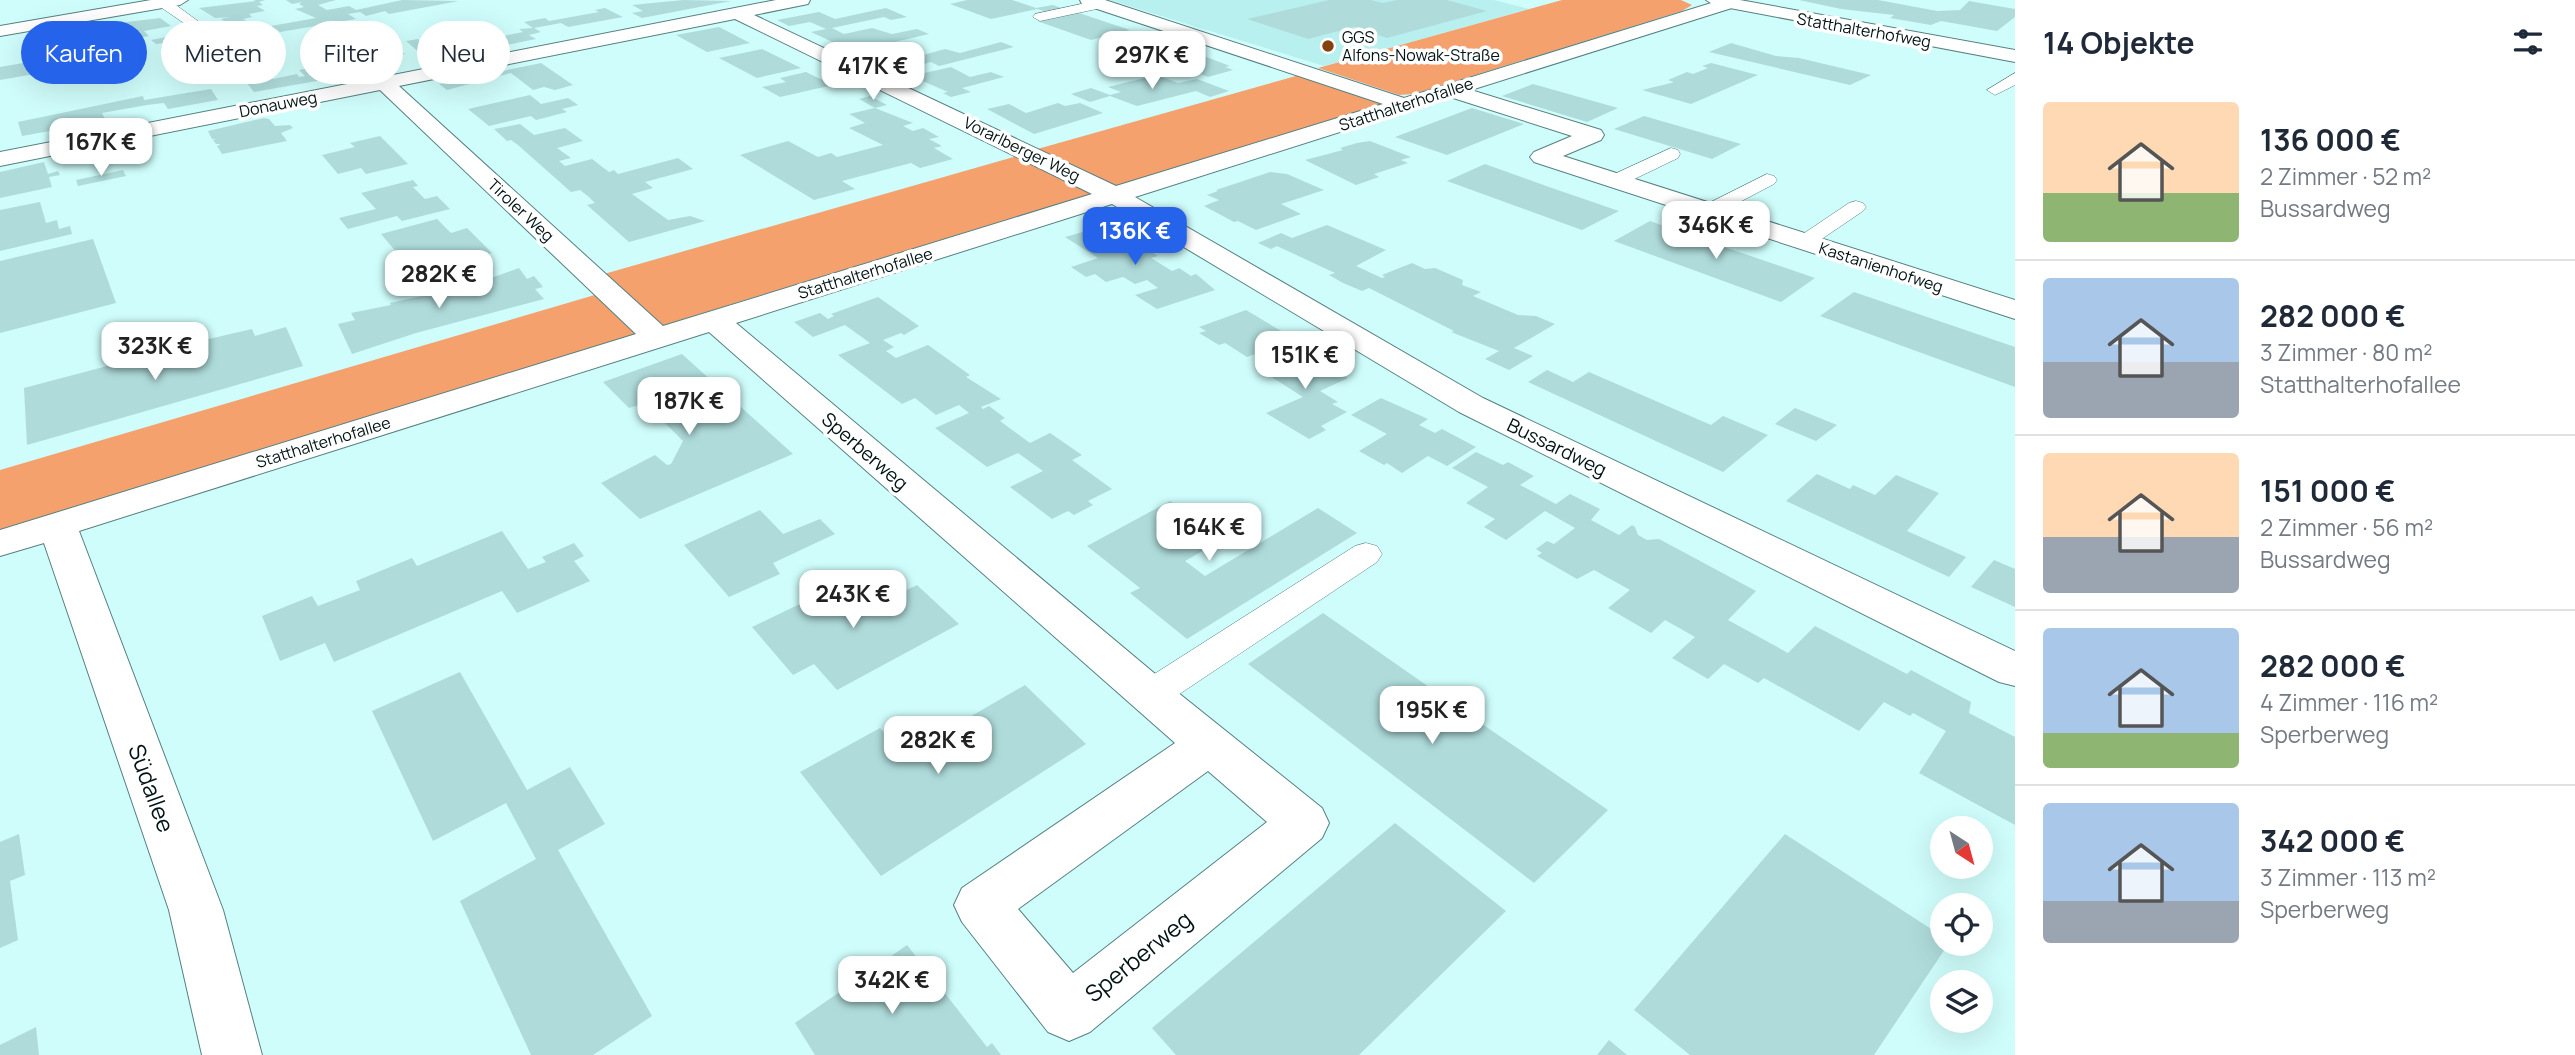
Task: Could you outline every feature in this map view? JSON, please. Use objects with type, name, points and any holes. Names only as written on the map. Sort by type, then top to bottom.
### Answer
[{"type":"street","name":"Donauweg","points":[[403,79],[802,0]]},
{"type":"street","points":[[0,31],[171,1]]},
{"type":"street","points":[[1094,2],[1406,105]]},
{"type":"street","name":"Statthalterhofweg","points":[[1722,2],[2013,56]]},
{"type":"street","name":"Statthalterhofallee","points":[[0,543],[1406,105],[1722,2]]},
{"type":"street","name":"Vorarlberger Weg","points":[[739,13],[1114,195]]},
{"type":"street","name":"Donauweg","points":[[0,159],[379,84]]},
{"type":"street","name":"Tiroler Weg","points":[[385,84],[657,337]]},
{"type":"street","name":"Kastanienhofweg","points":[[1450,90],[1593,135],[1542,157],[2015,310]]},
{"type":"street","name":"Bussardweg","points":[[1114,195],[1471,405],[2015,670]]},
{"type":"street","name":"Sperberweg","points":[[714,320],[1208,745],[1304,823],[1069,1012],[981,905],[1208,745]]},
{"type":"street","name":"Südallee","points":[[57,525],[196,910],[232,1055]]},
{"type":"lane","points":[[171,1],[193,21]]},
{"type":"lane","points":[[1040,17],[1094,2]]},
{"type":"lane","points":[[1995,90],[2015,76],[2011,68],[2013,56]]},
{"type":"lane","points":[[1615,181],[1671,154]]},
{"type":"lane","points":[[1708,211],[1767,180]]},
{"type":"lane","points":[[1802,242],[1856,207]]},
{"type":"lane","points":[[1150,695],[1366,554]]},
{"type":"shaded area","name":"GGS Alfons-Nowak-Straße","points":[[1109,0],[1494,0],[1529,9],[1324,66]]},
{"type":"shaded area","points":[[1562,0],[1681,0],[1692,5],[1682,11],[1414,94],[1399,95],[1318,68]]},
{"type":"shaded area","points":[[1303,74],[1391,104],[1111,190],[1034,150]]},
{"type":"shaded area","points":[[1021,155],[1094,193],[661,326],[604,274]]},
{"type":"shaded area","points":[[598,294],[639,333],[0,532],[0,470]]},
{"type":"building","points":[[253,0],[265,0],[259,2],[263,5],[257,6],[265,11],[249,14],[252,17],[243,19],[246,21],[224,21],[221,19],[230,17],[215,18],[199,8],[256,1]]},
{"type":"building","points":[[286,0],[336,0],[318,5],[327,10],[349,6],[356,10],[402,0],[459,1],[389,14],[385,11],[366,16],[360,12],[348,14],[356,19],[344,21],[300,21],[300,29],[286,31],[286,23],[316,18],[295,9],[304,7],[299,4],[302,2],[292,4]]},
{"type":"building","points":[[683,0],[731,1],[642,18],[632,13],[643,11],[632,5]]},
{"type":"building","points":[[967,0],[1012,0],[1036,8],[1053,5],[1061,8],[1044,11],[1037,9],[991,19],[950,4]]},
{"type":"building","points":[[1329,0],[1371,0],[1383,3],[1397,0],[1447,0],[1487,11],[1387,38],[1354,27],[1308,39],[1247,19]]},
{"type":"building","points":[[1799,0],[1878,0],[1937,11],[1960,10],[1969,1],[2015,9],[2015,17],[1997,31],[1941,21],[1931,25],[1890,18],[1894,15],[1841,9]]},
{"type":"building","points":[[605,8],[623,17],[568,27],[561,23],[534,28],[541,32],[529,35],[536,39],[510,44],[510,35],[523,32],[519,29],[533,28],[524,22],[545,18],[549,21],[599,12],[595,10]]},
{"type":"building","points":[[886,8],[907,17],[891,20],[884,17],[832,28],[844,34],[872,28],[892,34],[917,29],[929,34],[873,47],[879,50],[858,54],[811,32],[826,29],[810,22],[789,26],[777,20],[819,12],[835,19]]},
{"type":"building","points":[[1076,12],[1130,30],[1091,40],[1037,21]]},
{"type":"building","points":[[160,18],[164,21],[161,21],[161,28],[147,30],[147,21],[135,21]]},
{"type":"building","points":[[719,27],[750,43],[707,52],[676,35]]},
{"type":"building","points":[[161,38],[161,43],[156,44],[151,40]]},
{"type":"building","points":[[417,39],[417,50],[406,41]]},
{"type":"building","points":[[1001,42],[1014,47],[939,66],[931,62],[897,71],[871,58],[903,51],[916,57],[945,49],[960,53]]},
{"type":"building","points":[[1153,42],[1164,46],[1172,44],[1230,66],[1225,67],[1233,70],[1208,77],[1180,66],[1171,68],[1123,50]]},
{"type":"building","points":[[1731,43],[1776,56],[1799,58],[1871,75],[1850,85],[1709,52]]},
{"type":"building","points":[[762,49],[801,68],[757,78],[719,58]]},
{"type":"building","points":[[21,63],[21,76],[0,80],[0,67]]},
{"type":"building","points":[[541,63],[573,85],[555,90],[544,87],[533,90],[510,73],[510,69]]},
{"type":"building","points":[[1711,63],[1758,75],[1691,104],[1642,90],[1674,82],[1668,80],[1687,72],[1693,74],[1708,68],[1702,66]]},
{"type":"building","points":[[951,67],[970,77],[991,72],[1004,77],[962,88],[971,92],[951,97],[943,93],[948,92],[911,76]]},
{"type":"building","points":[[806,72],[833,85],[780,97],[762,87],[786,82],[780,78]]},
{"type":"building","points":[[297,74],[300,84],[254,92],[248,84],[286,84],[286,76]]},
{"type":"building","points":[[1157,75],[1178,83],[1197,79],[1229,91],[1210,97],[1196,91],[1137,106],[1110,96],[1090,102],[1071,94],[1091,88],[1110,95],[1121,92],[1108,87]]},
{"type":"building","points":[[439,84],[470,84],[447,90]]},
{"type":"building","points":[[1533,84],[1618,108],[1587,122],[1502,96]]},
{"type":"building","points":[[211,89],[218,100],[168,109],[164,103],[102,113],[106,121],[22,136],[18,122],[143,96],[144,100]]},
{"type":"building","points":[[530,95],[541,104],[568,98],[578,105],[562,109],[567,112],[536,120],[531,116],[489,126],[468,109]]},
{"type":"building","points":[[870,96],[887,105],[875,108],[859,99]]},
{"type":"building","points":[[1058,103],[1065,106],[1080,103],[1103,113],[1034,134],[987,109],[1009,104],[1026,113]]},
{"type":"building","points":[[875,108],[913,123],[903,126],[913,131],[923,128],[939,137],[929,139],[942,146],[934,148],[953,159],[920,168],[911,163],[842,181],[855,189],[814,200],[740,155],[788,141],[818,157],[831,153],[837,157],[883,145],[849,128],[865,123],[849,114]]},
{"type":"building","points":[[1472,108],[1524,124],[1447,155],[1395,137]]},
{"type":"building","points":[[1644,116],[1741,144],[1712,159],[1614,129]]},
{"type":"building","points":[[269,119],[275,126],[290,125],[293,128],[281,133],[287,141],[222,154],[217,146],[221,144],[216,144],[213,140],[216,139],[212,139],[208,131]]},
{"type":"building","points":[[520,124],[534,135],[565,128],[583,141],[557,148],[571,158],[559,161],[565,166],[592,159],[609,172],[614,170],[618,174],[678,158],[693,169],[645,182],[653,188],[632,194],[668,220],[690,216],[705,221],[629,242],[587,205],[595,203],[589,197],[580,190],[571,192],[518,145],[511,140],[507,141],[494,129]]},
{"type":"building","points":[[380,136],[408,164],[366,174],[361,168],[338,174],[322,155],[355,147],[350,143]]},
{"type":"building","points":[[1370,141],[1411,157],[1401,160],[1408,163],[1374,174],[1379,177],[1356,185],[1305,160],[1343,150],[1340,148],[1357,143]]},
{"type":"building","points":[[44,162],[48,174],[58,171],[60,175],[49,177],[52,187],[0,198],[0,172]]},
{"type":"building","points":[[1485,164],[1619,211],[1582,230],[1447,181]]},
{"type":"building","points":[[123,170],[126,176],[78,186],[76,180]]},
{"type":"building","points":[[1270,172],[1287,174],[1324,190],[1281,204],[1301,214],[1256,230],[1204,206],[1219,200],[1207,195],[1218,191],[1216,190]]},
{"type":"building","points":[[413,180],[418,186],[413,187],[425,199],[437,196],[450,209],[402,221],[397,216],[348,229],[339,218],[376,209],[361,193]]},
{"type":"building","points":[[40,202],[46,223],[57,220],[59,229],[70,226],[72,234],[0,251],[0,210]]},
{"type":"building","points":[[437,219],[451,233],[467,228],[492,253],[443,266],[437,259],[409,267],[381,234]]},
{"type":"building","points":[[1650,221],[1815,278],[1781,302],[1614,241]]},
{"type":"building","points":[[1107,225],[1158,256],[1151,258],[1172,271],[1179,268],[1191,276],[1196,274],[1215,290],[1157,309],[1135,295],[1158,288],[1147,280],[1135,284],[1123,277],[1106,282],[1095,274],[1086,277],[1071,267],[1098,258],[1065,237]]},
{"type":"building","points":[[1327,225],[1386,250],[1356,266],[1382,278],[1385,277],[1382,275],[1412,263],[1425,269],[1435,268],[1463,280],[1462,285],[1481,292],[1473,296],[1518,315],[1536,316],[1555,324],[1514,348],[1533,356],[1509,370],[1485,359],[1499,351],[1451,332],[1454,331],[1369,288],[1362,291],[1343,283],[1329,275],[1335,273],[1277,246],[1271,249],[1258,243],[1281,233],[1292,238]]},
{"type":"building","points":[[93,239],[116,303],[0,333],[0,261]]},
{"type":"building","points":[[519,268],[527,279],[534,276],[543,287],[535,289],[544,299],[416,333],[352,354],[338,324],[355,320],[351,313],[440,292]]},
{"type":"building","points":[[1854,292],[2015,347],[2015,387],[1820,316]]},
{"type":"building","points":[[878,297],[919,326],[904,335],[901,333],[883,340],[894,347],[886,351],[896,358],[928,345],[970,375],[966,377],[1001,399],[981,407],[983,409],[989,406],[1005,418],[1000,421],[1030,443],[1050,433],[1082,455],[1072,460],[1112,489],[1088,501],[1093,505],[1074,515],[1068,511],[1052,519],[1010,487],[1043,471],[1018,453],[987,467],[935,428],[969,413],[959,405],[936,415],[915,398],[902,404],[838,355],[870,343],[845,325],[813,337],[794,322],[820,313],[828,319],[834,316],[831,314]]},
{"type":"building","points":[[1246,310],[1281,331],[1265,337],[1279,345],[1247,357],[1225,343],[1219,345],[1199,333],[1206,331],[1199,327]]},
{"type":"building","points":[[286,327],[303,366],[27,445],[24,388],[213,338],[252,329],[255,336]]},
{"type":"building","points":[[1308,347],[1326,358],[1319,361],[1348,378],[1320,391],[1338,402],[1332,404],[1347,412],[1321,426],[1326,430],[1309,439],[1266,413],[1303,397],[1256,367]]},
{"type":"building","points":[[682,354],[714,383],[717,382],[735,397],[732,399],[793,454],[640,519],[601,483],[655,455],[667,465],[671,464],[683,441],[645,403],[629,408],[603,382]]},
{"type":"building","points":[[1547,370],[1573,382],[1589,372],[1711,425],[1723,416],[1768,435],[1723,472],[1528,382]]},
{"type":"building","points":[[1381,398],[1428,419],[1419,425],[1435,433],[1442,429],[1476,447],[1447,466],[1428,456],[1402,473],[1387,463],[1384,465],[1359,451],[1387,434],[1351,415]]},
{"type":"building","points":[[1795,408],[1837,425],[1816,441],[1775,424]]},
{"type":"building","points":[[1476,452],[1503,465],[1508,462],[1534,476],[1520,485],[1556,504],[1570,494],[1600,509],[1591,520],[1619,535],[1632,525],[1638,535],[1647,540],[1659,539],[1756,591],[1728,620],[1788,653],[1815,626],[1907,674],[1911,670],[1971,702],[1969,713],[2015,737],[2015,825],[1919,773],[1946,731],[1913,713],[1910,716],[1884,702],[1859,731],[1764,678],[1758,683],[1724,664],[1708,679],[1672,658],[1695,637],[1665,620],[1651,633],[1608,608],[1630,590],[1594,570],[1577,579],[1537,556],[1542,553],[1536,549],[1547,541],[1554,544],[1575,528],[1545,511],[1506,540],[1484,527],[1495,519],[1466,503],[1488,487],[1452,468]]},
{"type":"building","points":[[1817,474],[1850,489],[1853,485],[1875,495],[1896,475],[1939,493],[1907,531],[1966,557],[1949,577],[1786,501]]},
{"type":"building","points":[[1170,501],[1223,539],[1185,561],[1205,576],[1318,508],[1357,533],[1187,639],[1130,593],[1140,588],[1087,546]]},
{"type":"building","points":[[760,510],[783,534],[820,519],[835,534],[773,563],[780,574],[729,597],[684,545]]},
{"type":"building","points":[[502,531],[528,569],[546,562],[542,557],[574,543],[584,556],[574,561],[590,581],[517,613],[502,591],[334,662],[325,643],[280,661],[262,616],[312,596],[318,606],[360,590],[356,581],[412,558],[417,566]]},
{"type":"building","points":[[1994,560],[2015,569],[2015,607],[1971,587]]},
{"type":"building","points":[[862,574],[887,600],[917,585],[959,624],[837,690],[814,664],[793,675],[752,627]]},
{"type":"building","points":[[1323,613],[1608,810],[1534,883],[1248,664]]},
{"type":"building","points":[[460,672],[527,790],[570,767],[605,824],[558,850],[652,1016],[593,1055],[531,1055],[460,901],[536,859],[506,803],[433,841],[372,711]]},
{"type":"building","points":[[1025,685],[1086,744],[881,876],[800,772],[880,728],[904,755]]},
{"type":"building","points":[[1395,823],[1506,911],[1359,1055],[1176,1055],[1152,1028]]},
{"type":"building","points":[[19,834],[25,875],[10,881],[18,940],[0,948],[0,842]]},
{"type":"building","points":[[1785,834],[1930,928],[1930,956],[1940,956],[1874,1055],[1690,1055],[1634,1010]]},
{"type":"building","points":[[907,945],[987,1047],[992,1043],[1001,1055],[815,1055],[795,1023]]},
{"type":"building","points":[[36,1027],[39,1055],[0,1055],[0,1045]]},
{"type":"building","points":[[1609,1040],[1627,1055],[1597,1055]]},
{"type":"place","name":"GGS Alfons-Nowak-Straße","points":[[1328,46]]}]
